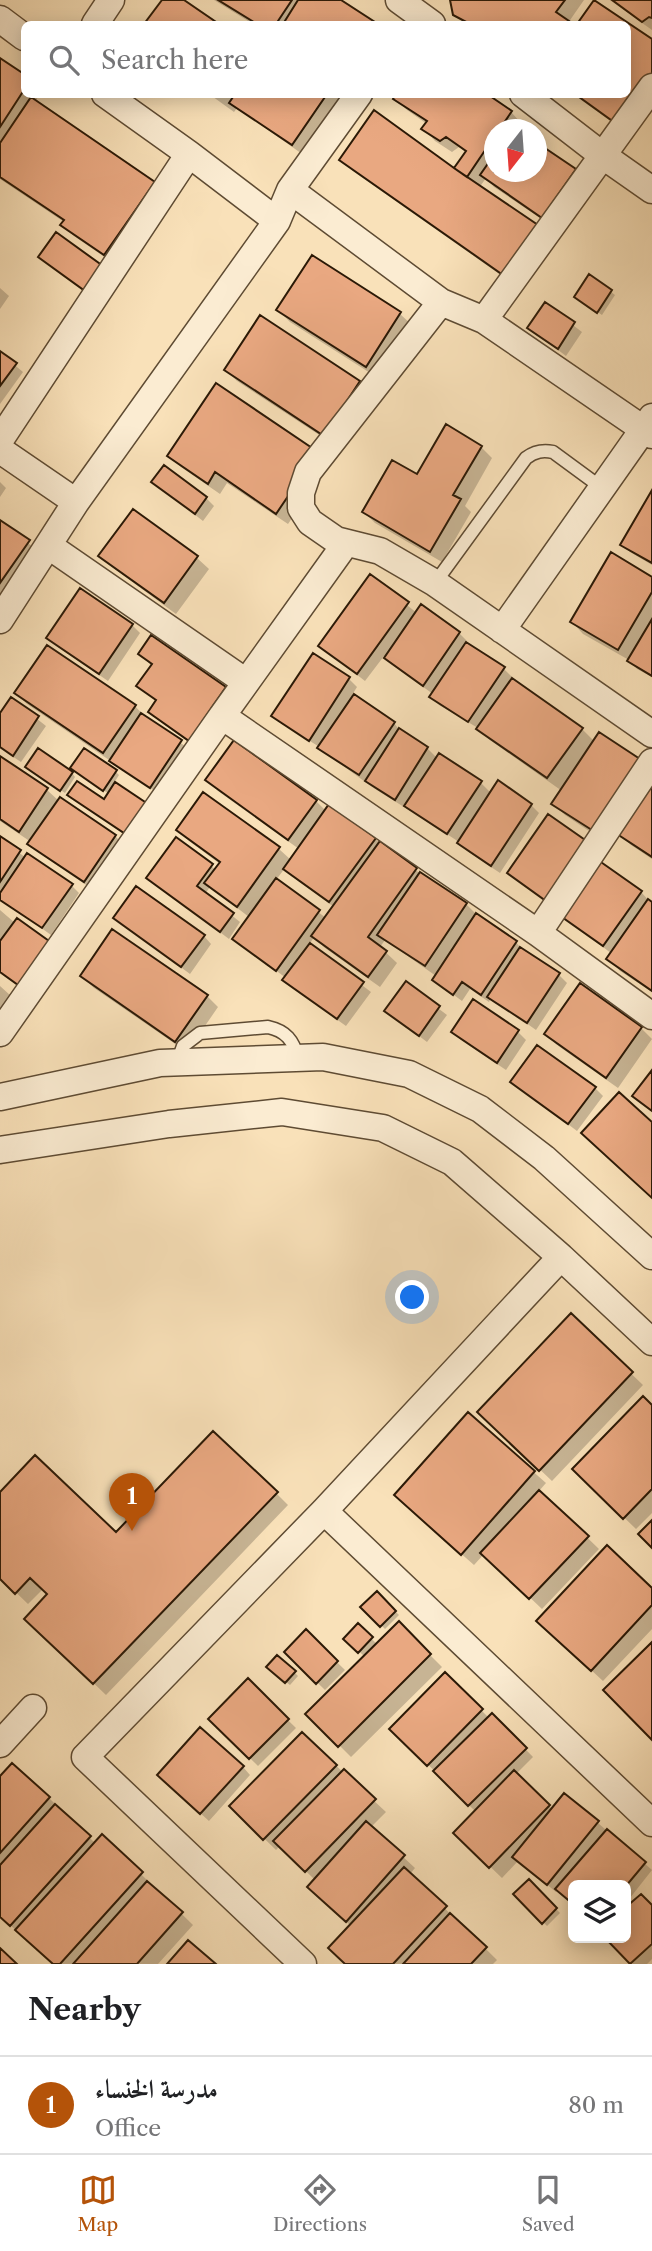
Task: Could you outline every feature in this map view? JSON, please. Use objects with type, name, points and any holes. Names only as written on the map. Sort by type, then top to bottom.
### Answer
[{"type":"street","points":[[97,21],[111,0]]},
{"type":"street","points":[[0,19],[21,35]]},
{"type":"street","points":[[484,320],[652,87]]},
{"type":"street","points":[[111,98],[276,221]]},
{"type":"street","points":[[0,620],[76,502],[276,221],[290,190],[356,98]]},
{"type":"street","points":[[528,98],[652,190]]},
{"type":"street","points":[[0,440],[189,154]]},
{"type":"street","points":[[290,190],[441,302],[484,320],[649,427],[601,488],[502,630]]},
{"type":"street","points":[[441,302],[307,472],[301,493],[301,508],[310,522],[326,534],[346,543],[380,551],[435,583],[652,734]]},
{"type":"street","points":[[0,450],[76,502]]},
{"type":"street","points":[[0,1033],[346,543]]},
{"type":"street","points":[[49,546],[246,682]]},
{"type":"street","points":[[222,716],[538,933],[652,1016]]},
{"type":"street","points":[[538,933],[652,762]]},
{"type":"street","points":[[0,1097],[160,1063],[323,1057],[409,1074],[480,1109],[544,1158],[652,1255]]},
{"type":"street","points":[[0,1150],[169,1124],[282,1112],[383,1128],[452,1162],[561,1257],[652,1342]]},
{"type":"street","points":[[303,1964],[85,1756],[324,1511],[561,1257]]},
{"type":"street","points":[[324,1511],[652,1823]]},
{"type":"street","points":[[0,1744],[33,1708]]},
{"type":"lane","points":[[435,583],[532,454],[545,450],[553,452],[601,488]]},
{"type":"building","points":[[162,0],[184,0],[215,21],[146,21]]},
{"type":"building","points":[[218,0],[292,0],[278,21],[252,21]]},
{"type":"building","points":[[298,0],[341,0],[373,21],[285,21]]},
{"type":"building","points":[[450,0],[565,0],[556,12],[569,21],[464,21],[453,15]]},
{"type":"building","points":[[594,0],[625,21],[579,21]]},
{"type":"building","points":[[612,0],[652,0],[652,18],[642,22]]},
{"type":"building","points":[[631,25],[652,39],[652,78],[618,125],[581,98],[631,98]]},
{"type":"building","points":[[0,58],[21,72],[21,95],[0,127]]},
{"type":"building","points":[[32,98],[155,182],[104,255],[60,225],[64,220],[0,177],[0,143]]},
{"type":"building","points":[[232,98],[324,98],[292,145],[229,103]]},
{"type":"building","points":[[394,98],[493,98],[512,111],[507,119],[484,119],[484,152],[467,177],[454,168],[466,151],[446,137],[440,141],[421,129],[427,121]]},
{"type":"building","points":[[374,110],[538,225],[503,275],[339,160]]},
{"type":"building","points":[[547,149],[576,169],[542,218],[490,182],[547,182]]},
{"type":"building","points":[[56,232],[103,266],[85,291],[38,257]]},
{"type":"building","points":[[312,255],[401,312],[366,367],[276,310]]},
{"type":"building","points":[[589,274],[612,290],[597,313],[574,297]]},
{"type":"building","points":[[545,302],[575,322],[558,349],[527,328]]},
{"type":"building","points":[[260,315],[360,381],[324,436],[224,370]]},
{"type":"building","points":[[0,351],[17,363],[0,386]]},
{"type":"building","points":[[216,383],[318,452],[276,514],[215,472],[208,484],[167,456]]},
{"type":"building","points":[[446,424],[482,446],[453,495],[461,499],[430,552],[362,512],[392,460],[417,474]]},
{"type":"building","points":[[164,465],[207,497],[195,514],[151,482]]},
{"type":"building","points":[[652,490],[652,563],[620,545]]},
{"type":"building","points":[[133,509],[198,556],[164,603],[98,556]]},
{"type":"building","points":[[0,520],[30,540],[0,583]]},
{"type":"building","points":[[611,552],[652,577],[652,592],[618,650],[570,622]]},
{"type":"building","points":[[370,574],[409,602],[357,674],[318,646]]},
{"type":"building","points":[[80,588],[133,624],[99,674],[46,638]]},
{"type":"building","points":[[421,604],[460,632],[423,686],[384,658]]},
{"type":"building","points":[[652,619],[652,676],[627,661]]},
{"type":"building","points":[[151,635],[226,687],[189,741],[148,712],[156,700],[136,686],[152,664],[138,654]]},
{"type":"building","points":[[466,642],[505,667],[468,722],[429,697]]},
{"type":"building","points":[[47,645],[136,705],[103,753],[14,693]]},
{"type":"building","points":[[313,653],[350,677],[309,741],[271,716]]},
{"type":"building","points":[[512,678],[583,728],[547,778],[476,729]]},
{"type":"building","points":[[354,694],[395,722],[359,775],[317,748]]},
{"type":"building","points":[[11,697],[39,716],[13,756],[0,747],[0,713]]},
{"type":"building","points":[[141,713],[182,740],[150,788],[109,761]]},
{"type":"building","points":[[399,728],[428,747],[395,800],[365,781]]},
{"type":"building","points":[[599,732],[643,761],[595,832],[551,804]]},
{"type":"building","points":[[234,740],[317,800],[288,840],[205,780]]},
{"type":"building","points":[[38,748],[73,772],[60,791],[25,767]]},
{"type":"building","points":[[84,748],[117,770],[103,791],[70,768]]},
{"type":"building","points":[[439,753],[482,781],[447,834],[404,806]]},
{"type":"building","points":[[0,756],[48,788],[19,832],[0,819]]},
{"type":"building","points":[[498,780],[532,804],[491,866],[457,843]]},
{"type":"building","points":[[77,781],[104,799],[115,782],[151,806],[130,837],[67,795]]},
{"type":"building","points":[[652,782],[652,857],[617,834]]},
{"type":"building","points":[[203,792],[280,847],[237,907],[204,883],[220,862],[176,830]]},
{"type":"building","points":[[60,797],[116,835],[84,882],[27,844]]},
{"type":"building","points":[[329,804],[376,838],[329,902],[283,869]]},
{"type":"building","points":[[548,814],[588,842],[546,901],[507,873]]},
{"type":"building","points":[[0,836],[21,850],[0,882]]},
{"type":"building","points":[[176,837],[213,864],[197,886],[234,913],[220,932],[146,878]]},
{"type":"building","points":[[380,841],[417,868],[368,937],[387,951],[368,977],[311,936]]},
{"type":"building","points":[[27,853],[73,884],[42,928],[0,900],[0,893]]},
{"type":"building","points":[[598,860],[642,891],[603,946],[559,915]]},
{"type":"building","points":[[420,872],[467,903],[425,966],[377,935]]},
{"type":"building","points":[[276,878],[320,910],[276,971],[232,939]]},
{"type":"building","points":[[136,886],[205,935],[181,967],[113,918]]},
{"type":"building","points":[[648,899],[652,902],[652,991],[606,959]]},
{"type":"building","points":[[476,913],[517,941],[481,995],[462,982],[453,995],[432,980]]},
{"type":"building","points":[[17,918],[56,946],[25,990],[0,972],[0,941]]},
{"type":"building","points":[[112,929],[208,995],[175,1042],[80,976]]},
{"type":"building","points":[[310,943],[364,982],[337,1019],[282,980]]},
{"type":"building","points":[[520,947],[560,973],[527,1023],[487,997]]},
{"type":"building","points":[[406,981],[440,1006],[419,1036],[384,1011]]},
{"type":"building","points":[[580,983],[642,1027],[606,1078],[544,1034]]},
{"type":"building","points":[[473,999],[519,1030],[497,1063],[451,1032]]},
{"type":"building","points":[[537,1045],[596,1087],[568,1124],[510,1082]]},
{"type":"building","points":[[652,1070],[652,1111],[632,1096]]},
{"type":"building","points":[[619,1092],[652,1122],[652,1198],[581,1133]]},
{"type":"building","points":[[571,1313],[633,1372],[539,1471],[477,1412]]},
{"type":"building","points":[[643,1396],[652,1405],[652,1489],[623,1519],[572,1469]]},
{"type":"building","points":[[468,1412],[535,1471],[461,1555],[394,1495]]},
{"type":"building","points":[[213,1431],[278,1492],[93,1684],[24,1619],[47,1594],[30,1578],[15,1594],[0,1579],[0,1492],[35,1455],[116,1532]]},
{"type":"building","points":[[539,1490],[589,1536],[529,1599],[480,1553]]},
{"type":"building","points":[[652,1520],[652,1548],[638,1534]]},
{"type":"building","points":[[607,1545],[652,1588],[652,1605],[591,1671],[536,1621]]},
{"type":"building","points":[[377,1591],[396,1611],[380,1627],[360,1607]]},
{"type":"building","points":[[399,1621],[431,1654],[338,1747],[305,1714]]},
{"type":"building","points":[[358,1623],[373,1637],[358,1653],[343,1639]]},
{"type":"building","points":[[306,1629],[338,1661],[316,1684],[284,1652]]},
{"type":"building","points":[[652,1642],[652,1740],[603,1690]]},
{"type":"building","points":[[277,1655],[296,1671],[285,1683],[266,1667]]},
{"type":"building","points":[[445,1672],[483,1709],[427,1766],[389,1729]]},
{"type":"building","points":[[248,1678],[289,1719],[249,1759],[208,1719]]},
{"type":"building","points":[[492,1713],[527,1748],[468,1806],[433,1771]]},
{"type":"building","points":[[200,1727],[244,1766],[200,1814],[157,1775]]},
{"type":"building","points":[[302,1732],[337,1765],[263,1840],[229,1806]]},
{"type":"building","points":[[12,1763],[50,1797],[0,1853],[0,1776]]},
{"type":"building","points":[[344,1769],[376,1799],[305,1872],[273,1841]]},
{"type":"building","points":[[514,1770],[550,1805],[489,1868],[453,1833]]},
{"type":"building","points":[[564,1793],[599,1821],[547,1885],[512,1857]]},
{"type":"building","points":[[55,1804],[91,1836],[10,1926],[0,1917],[0,1865]]},
{"type":"building","points":[[366,1821],[405,1855],[346,1922],[307,1887]]},
{"type":"building","points":[[607,1829],[646,1862],[631,1880],[568,1880],[568,1900],[555,1889]]},
{"type":"building","points":[[102,1834],[143,1872],[60,1964],[53,1964],[15,1930]]},
{"type":"building","points":[[404,1867],[447,1906],[393,1964],[345,1964],[328,1948]]},
{"type":"building","points":[[529,1879],[557,1908],[542,1924],[513,1894]]},
{"type":"building","points":[[147,1881],[183,1912],[137,1964],[73,1964]]},
{"type":"building","points":[[641,1894],[652,1905],[652,1944],[630,1964],[610,1943],[631,1943],[631,1903]]},
{"type":"building","points":[[450,1913],[487,1947],[471,1964],[403,1964]]},
{"type":"building","points":[[188,1940],[216,1964],[167,1964]]},
{"type":"building","points":[[0,1948],[17,1964],[0,1964]]},
{"type":"place","name":"مدرسة الخنساء","points":[[132,1531]]}]
